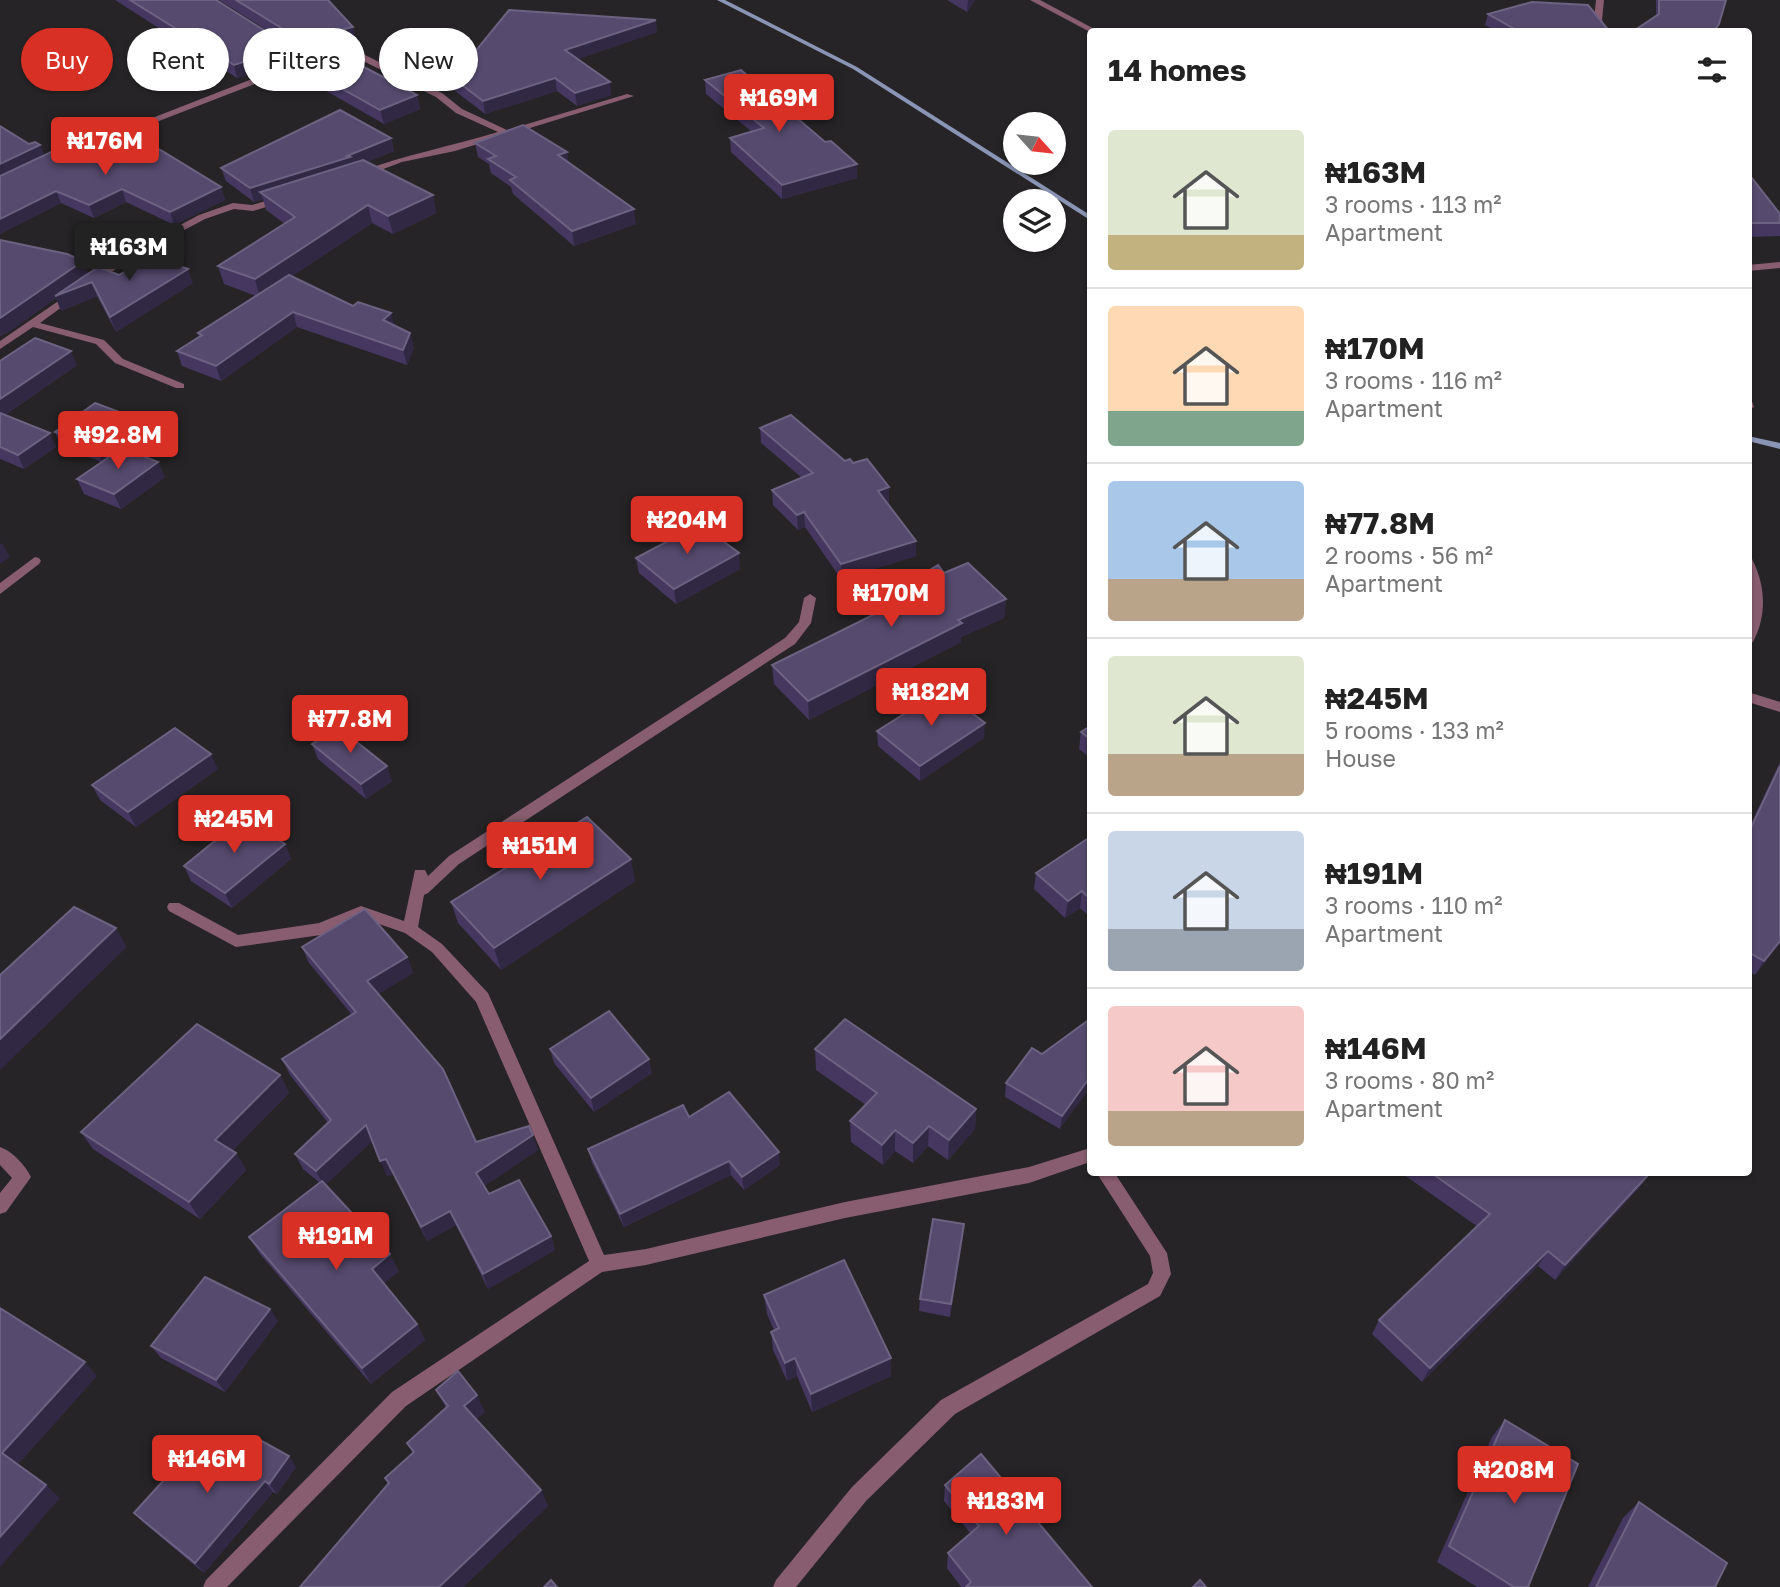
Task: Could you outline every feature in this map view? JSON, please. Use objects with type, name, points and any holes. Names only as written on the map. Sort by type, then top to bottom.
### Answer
[{"type":"street","points":[[1034,0],[1088,28]]},
{"type":"street","points":[[1600,0],[1598,20],[1601,28]]},
{"type":"street","points":[[365,58],[439,95],[459,111],[507,133]]},
{"type":"street","points":[[33,168],[243,86]]},
{"type":"street","points":[[353,177],[400,160],[507,133],[630,96]]},
{"type":"street","points":[[0,346],[136,252],[202,217],[233,206],[253,208],[295,195]]},
{"type":"street","points":[[1752,268],[1780,265]]},
{"type":"street","points":[[33,324],[100,342],[119,361],[180,386]]},
{"type":"street","points":[[0,590],[35,561]]},
{"type":"street","points":[[1752,571],[1759,586],[1752,631]]},
{"type":"street","points":[[410,929],[420,874],[423,889],[454,860],[790,641],[805,623],[810,598]]},
{"type":"street","points":[[1752,697],[1780,707]]},
{"type":"street","points":[[174,907],[236,942],[321,929],[361,912],[410,929],[437,948],[482,998],[599,1264]]},
{"type":"street","points":[[0,1154],[23,1177],[0,1206]]},
{"type":"street","points":[[213,1587],[399,1398],[599,1264],[646,1257],[845,1210],[1029,1175],[1087,1156]]},
{"type":"street","points":[[783,1587],[859,1494],[927,1423],[948,1407],[1154,1290],[1162,1274],[1158,1253],[1107,1176]]},
{"type":"building","points":[[130,0],[216,0],[261,28],[243,28],[243,62],[234,65],[229,62],[229,28],[175,28]]},
{"type":"building","points":[[236,0],[328,0],[353,27],[349,28],[281,28]]},
{"type":"building","points":[[1659,0],[1726,0],[1716,28],[1638,28],[1659,14]]},
{"type":"building","points":[[1532,2],[1588,5],[1607,28],[1513,28],[1488,14]]},
{"type":"building","points":[[509,10],[656,20],[565,50],[610,82],[575,93],[555,78],[483,101],[470,91],[478,91],[478,48]]},
{"type":"building","points":[[365,68],[379,75],[379,91],[409,91],[417,95],[380,110],[346,91],[365,91]]},
{"type":"building","points":[[741,70],[825,142],[831,141],[857,164],[782,185],[730,138],[764,128],[705,80]]},
{"type":"building","points":[[340,110],[391,138],[347,156],[350,157],[250,188],[221,168]]},
{"type":"building","points":[[523,125],[567,152],[558,155],[634,209],[572,231],[510,180],[516,177],[488,159],[496,156],[475,143]]},
{"type":"building","points":[[0,126],[29,144],[35,142],[40,145],[0,164]]},
{"type":"building","points":[[126,133],[162,151],[221,187],[170,212],[122,189],[89,205],[56,191],[0,219],[0,176],[51,152],[63,158]]},
{"type":"building","points":[[363,160],[433,195],[388,216],[368,205],[255,279],[218,266],[295,217],[260,192]]},
{"type":"building","points":[[1752,178],[1780,214],[1780,223],[1752,223]]},
{"type":"building","points":[[0,240],[67,254],[83,261],[0,318]]},
{"type":"building","points":[[151,256],[188,269],[110,317],[92,282],[55,296],[98,267],[119,275]]},
{"type":"building","points":[[289,275],[353,306],[358,302],[391,313],[383,320],[410,333],[403,350],[293,312],[216,366],[177,351],[202,335],[198,333]]},
{"type":"building","points":[[35,338],[71,351],[0,399],[0,361]]},
{"type":"building","points":[[95,403],[135,418],[96,447],[55,432]]},
{"type":"building","points":[[0,413],[50,433],[18,455],[0,447]]},
{"type":"building","points":[[791,415],[845,461],[850,459],[853,463],[867,459],[889,487],[878,491],[916,541],[841,564],[804,512],[797,515],[772,490],[813,473],[760,428]]},
{"type":"building","points":[[122,448],[158,462],[114,494],[77,479]]},
{"type":"building","points":[[700,524],[739,553],[674,589],[636,558]]},
{"type":"building","points":[[968,563],[1006,599],[958,620],[962,623],[808,701],[772,665],[877,613],[869,607],[938,565],[944,573]]},
{"type":"building","points":[[942,690],[985,723],[920,766],[877,731]]},
{"type":"building","points":[[338,727],[387,766],[361,784],[312,744]]},
{"type":"building","points":[[175,728],[211,754],[128,812],[92,785]]},
{"type":"building","points":[[1780,766],[1780,941],[1764,961],[1752,954],[1752,826]]},
{"type":"building","points":[[587,817],[631,859],[494,948],[451,902]]},
{"type":"building","points":[[243,818],[285,844],[225,893],[184,866]]},
{"type":"building","points":[[1087,839],[1087,896],[1082,891],[1068,901],[1036,873]]},
{"type":"building","points":[[74,907],[116,928],[0,1039],[0,975]]},
{"type":"building","points":[[365,909],[407,957],[367,981],[443,1069],[476,1142],[529,1126],[533,1135],[476,1173],[489,1194],[519,1180],[551,1236],[483,1274],[450,1211],[421,1227],[386,1159],[380,1161],[366,1125],[316,1171],[295,1154],[331,1120],[282,1059],[356,1012],[302,947]]},
{"type":"building","points":[[609,1011],[649,1059],[591,1098],[550,1049]]},
{"type":"building","points":[[845,1019],[976,1109],[949,1140],[929,1126],[913,1143],[895,1130],[882,1145],[850,1121],[877,1093],[815,1049]]},
{"type":"building","points":[[1087,1021],[1087,1081],[1062,1116],[1006,1083],[1032,1048],[1042,1054]]},
{"type":"building","points":[[197,1024],[280,1075],[215,1140],[236,1153],[189,1202],[81,1132]]},
{"type":"building","points":[[729,1092],[779,1152],[742,1177],[729,1161],[620,1214],[588,1149],[683,1105],[689,1117]]},
{"type":"building","points":[[1436,1176],[1647,1176],[1565,1265],[1548,1251],[1430,1368],[1379,1320],[1490,1214]]},
{"type":"building","points":[[322,1181],[390,1254],[372,1269],[417,1324],[362,1368],[249,1237]]},
{"type":"building","points":[[933,1219],[964,1224],[951,1304],[920,1299]]},
{"type":"building","points":[[844,1260],[891,1358],[811,1394],[795,1358],[785,1363],[771,1332],[779,1328],[764,1295]]},
{"type":"building","points":[[205,1277],[270,1309],[216,1380],[151,1346]]},
{"type":"building","points":[[0,1308],[85,1362],[2,1453],[46,1485],[0,1537]]},
{"type":"building","points":[[458,1371],[477,1395],[464,1406],[541,1490],[439,1587],[300,1587],[389,1483],[385,1478],[414,1452],[407,1443],[448,1406],[436,1390]]},
{"type":"building","points":[[1505,1420],[1578,1464],[1528,1587],[1514,1587],[1449,1546]]},
{"type":"building","points":[[258,1439],[289,1456],[269,1484],[265,1481],[195,1563],[134,1513],[200,1440],[237,1468]]},
{"type":"building","points":[[981,1454],[1092,1587],[966,1587],[971,1582],[948,1553],[979,1526],[945,1485]]},
{"type":"building","points":[[1639,1502],[1727,1563],[1715,1587],[1596,1587]]},
{"type":"building","points":[[551,1580],[557,1587],[544,1587]]},
{"type":"building","points":[[1200,1580],[1206,1587],[1193,1587]]},
{"type":"waterway","points":[[720,0],[855,68],[1087,216]]},
{"type":"waterway","points":[[1752,439],[1780,446]]}]
